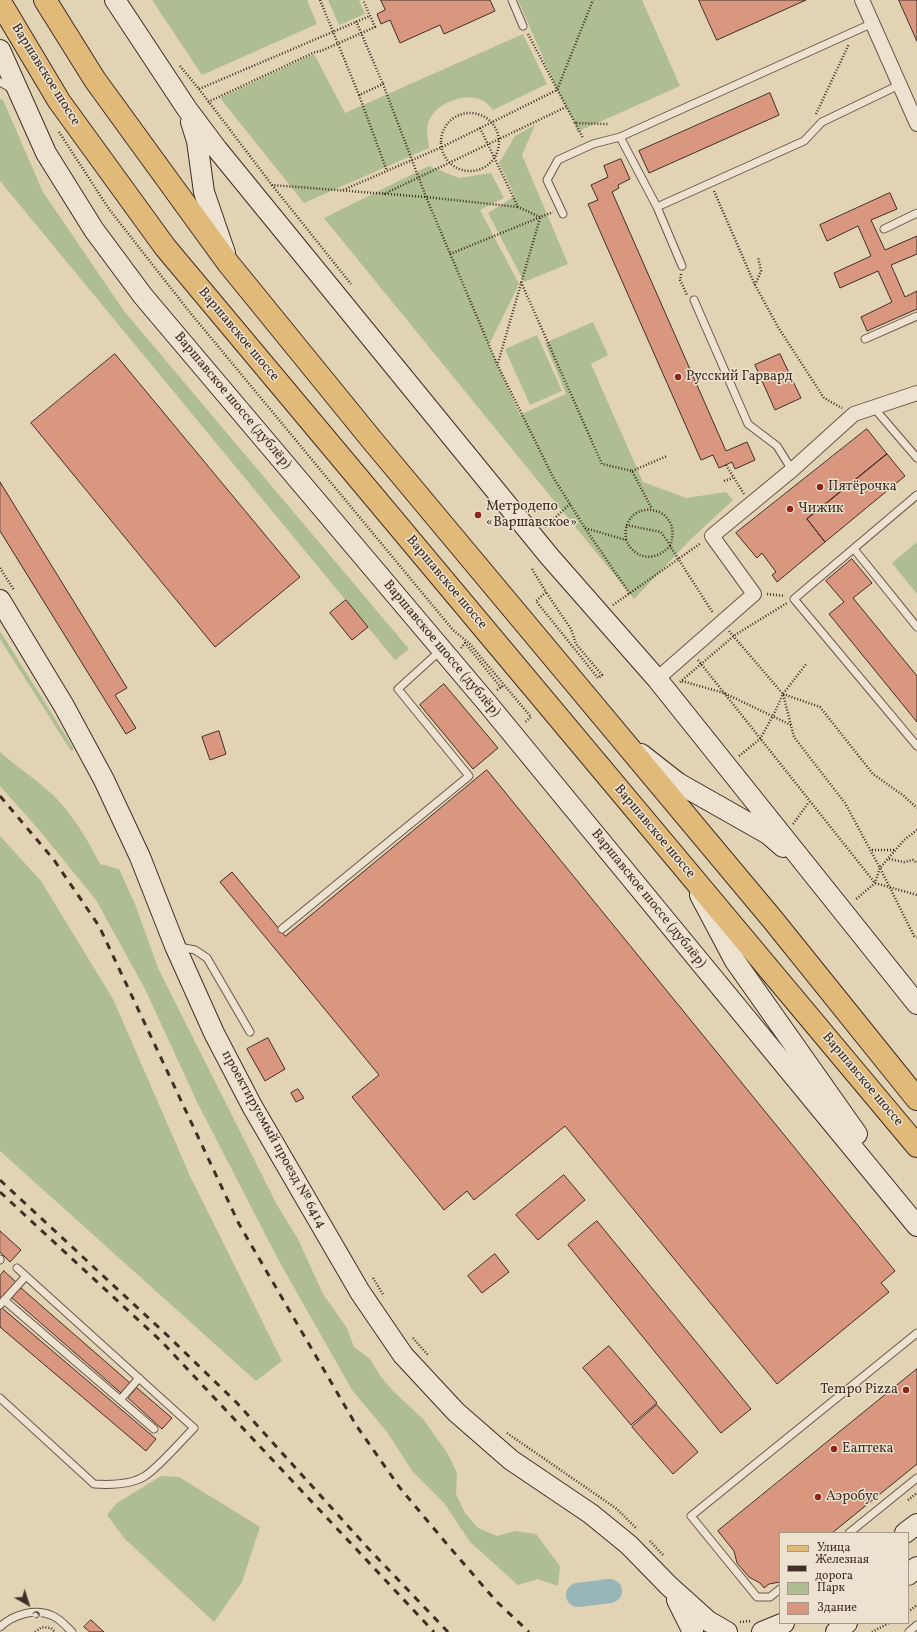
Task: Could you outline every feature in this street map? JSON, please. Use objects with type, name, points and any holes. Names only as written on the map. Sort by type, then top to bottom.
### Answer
[{"type":"main road","points":[[45,0],[95,80],[228,263],[372,440],[626,742],[917,1099]]},
{"type":"main road","points":[[115,0],[187,109],[217,149],[549,556],[657,679],[917,1004]]},
{"type":"main road","name":"Варшавское шоссе","points":[[0,2],[59,101],[165,247],[917,1146]]},
{"type":"main road","name":"Варшавское шоссе (дублёр)","points":[[0,50],[22,96],[46,153],[94,230],[143,296],[441,649],[917,1225]]},
{"type":"main road","points":[[187,109],[197,141],[204,192],[228,263]]},
{"type":"main road","name":"проектируемый проезд № 6414","points":[[9,597],[64,706],[104,780],[140,857],[175,946],[214,1033],[252,1106],[360,1292],[403,1355],[461,1417],[511,1460],[592,1514],[629,1545],[669,1586],[708,1622],[733,1627]]},
{"type":"main road","points":[[626,742],[678,782],[768,834],[814,874]]},
{"type":"main road","points":[[689,874],[735,961],[880,1167],[917,1225]]},
{"type":"main road","points":[[907,1532],[917,1524]]},
{"type":"main road","points":[[909,1573],[917,1567]]},
{"type":"main road","name":"проектируемый проезд № 6414","points":[[669,1586],[693,1632]]},
{"type":"main road","points":[[765,1628],[781,1624]]},
{"type":"main road","points":[[836,1632],[846,1624]]},
{"type":"street","points":[[862,0],[917,124]]},
{"type":"street","points":[[657,679],[754,594],[712,536],[792,470],[854,414],[917,393]]},
{"type":"lane","points":[[512,0],[523,26]]},
{"type":"lane","points":[[564,214],[547,180],[558,160],[593,144],[620,137],[873,24]]},
{"type":"lane","points":[[0,82],[22,96]]},
{"type":"lane","points":[[657,207],[804,141],[822,122],[899,85]]},
{"type":"lane","points":[[620,137],[657,207],[682,266]]},
{"type":"lane","points":[[884,229],[917,213]]},
{"type":"lane","points":[[694,300],[748,424],[778,446],[792,470]]},
{"type":"lane","points":[[865,339],[917,316]]},
{"type":"lane","points":[[874,408],[917,458]]},
{"type":"lane","points":[[917,495],[794,598],[917,746]]},
{"type":"lane","points":[[854,549],[917,626]]},
{"type":"lane","points":[[282,929],[469,776],[398,689],[441,649]]},
{"type":"lane","points":[[175,946],[195,950],[207,958],[250,1032]]},
{"type":"lane","points":[[0,1398],[94,1484],[110,1485],[135,1480],[146,1475],[194,1428],[17,1268]]},
{"type":"lane","points":[[26,1276],[2,1302],[154,1429]]},
{"type":"lane","points":[[779,1590],[770,1597],[757,1597],[692,1516],[917,1333]]},
{"type":"lane","points":[[120,1400],[139,1378]]},
{"type":"lane","points":[[850,1532],[917,1478]]},
{"type":"lane","points":[[0,1627],[7,1620],[21,1614],[33,1612],[62,1617],[72,1632]]},
{"type":"lane","points":[[909,1632],[917,1625]]},
{"type":"path","points":[[320,0],[359,95],[387,171]]},
{"type":"path","points":[[208,102],[314,52],[338,44],[375,27],[363,0]]},
{"type":"path","points":[[342,190],[442,147],[557,90],[593,0]]},
{"type":"path","points":[[199,89],[370,16]]},
{"type":"path","points":[[356,22],[383,84],[418,178],[497,364],[553,477],[585,528],[630,594]]},
{"type":"path","points":[[804,141],[855,31]]},
{"type":"path","points":[[529,35],[582,136]]},
{"type":"path","points":[[179,65],[272,185],[426,197],[518,208],[540,218]]},
{"type":"path","points":[[359,95],[383,84]]},
{"type":"path","points":[[384,194],[566,107]]},
{"type":"path","points":[[472,113],[481,115],[491,122],[495,127],[499,140],[497,154],[494,159],[484,168],[474,171],[464,171],[455,168],[443,153],[442,133],[447,125],[454,118],[462,114],[472,113]]},
{"type":"path","points":[[575,122],[608,124]]},
{"type":"path","points":[[54,126],[109,209],[188,310],[452,630],[469,643],[503,687]]},
{"type":"path","points":[[480,128],[518,208]]},
{"type":"path","points":[[710,183],[755,285],[778,327],[824,398],[839,406]]},
{"type":"path","points":[[450,254],[540,218]]},
{"type":"path","points":[[497,364],[540,218]]},
{"type":"path","points":[[755,285],[761,271],[758,257]]},
{"type":"path","points":[[680,280],[687,296]]},
{"type":"path","points":[[521,282],[602,464],[632,471],[667,456]]},
{"type":"path","points":[[726,465],[747,498]]},
{"type":"path","points":[[632,471],[652,509]]},
{"type":"path","points":[[724,481],[733,478]]},
{"type":"path","points":[[543,528],[570,504]]},
{"type":"path","points":[[652,509],[660,512],[671,523],[673,530],[670,546],[658,556],[642,557],[629,548],[626,540],[626,525],[636,513],[652,509]]},
{"type":"path","points":[[626,525],[661,532],[720,624],[735,635],[783,694],[794,737],[846,803],[872,850],[914,936],[917,937]]},
{"type":"path","points":[[585,528],[626,540]]},
{"type":"path","points":[[613,606],[712,536]]},
{"type":"path","points":[[0,568],[9,597]]},
{"type":"path","points":[[532,569],[571,629],[576,644],[602,675],[598,678],[536,601],[546,592]]},
{"type":"path","points":[[678,687],[681,681],[735,635],[794,598]]},
{"type":"path","points":[[465,643],[531,717],[528,719]]},
{"type":"path","points":[[690,650],[809,802],[875,883],[917,895]]},
{"type":"path","points":[[735,759],[760,738],[773,718],[783,694],[807,663]]},
{"type":"path","points":[[681,681],[724,693],[773,718],[791,725]]},
{"type":"path","points":[[494,687],[498,691],[503,687]]},
{"type":"path","points":[[783,694],[820,707],[873,774],[904,796],[917,808]]},
{"type":"path","points":[[791,828],[809,802]]},
{"type":"path","points":[[851,903],[875,883],[880,868],[904,840],[917,830]]},
{"type":"path","points":[[872,850],[896,850]]},
{"type":"path","points":[[888,859],[904,862],[913,860],[917,863]]},
{"type":"path","points":[[372,1278],[385,1296]]},
{"type":"path","points":[[410,1334],[429,1357]]},
{"type":"path","points":[[505,1432],[616,1509],[640,1531]]},
{"type":"path","points":[[646,1537],[668,1560]]},
{"type":"path","points":[[909,1611],[917,1605]]},
{"type":"path","points":[[872,1632],[886,1624]]},
{"type":"path","points":[[35,1632],[42,1627],[51,1628],[55,1632]]},
{"type":"path","points":[[733,1627],[765,1628]]},
{"type":"green space","points":[[152,0],[307,0],[317,24],[202,75]]},
{"type":"green space","points":[[328,0],[359,0],[365,14],[339,25]]},
{"type":"green space","points":[[518,0],[642,0],[680,86],[577,132],[575,123],[557,90]]},
{"type":"green space","points":[[523,34],[547,84],[493,110],[484,101],[476,98],[468,97],[451,101],[443,105],[431,116],[427,126],[429,148],[304,203],[220,98],[314,54],[345,113]]},
{"type":"green space","points":[[0,99],[3,100],[43,192],[124,311],[409,649],[395,660],[0,181]]},
{"type":"green space","points":[[535,125],[522,155],[568,264],[524,282],[488,213],[515,196],[499,163],[515,136]]},
{"type":"green space","points":[[429,166],[459,178],[491,173],[504,198],[480,210],[519,284],[489,345],[520,415],[566,394],[545,343],[593,322],[608,355],[591,364],[643,482],[686,498],[726,492],[733,500],[690,540],[634,599],[324,218]]},
{"type":"green space","points":[[537,335],[562,391],[530,405],[505,349]]},
{"type":"green space","points":[[917,542],[917,594],[892,563]]},
{"type":"green space","points":[[0,631],[74,749],[71,751],[0,639]]},
{"type":"green space","points":[[0,752],[53,795],[80,828],[100,864],[119,869],[135,904],[158,968],[277,1205],[298,1239],[323,1294],[347,1328],[354,1347],[370,1359],[381,1377],[394,1392],[423,1419],[448,1454],[457,1473],[456,1494],[465,1513],[478,1528],[497,1536],[515,1531],[536,1534],[560,1566],[558,1586],[538,1579],[518,1585],[470,1542],[444,1503],[413,1472],[387,1432],[352,1390],[279,1261],[198,1104],[145,989],[96,900],[40,831],[0,786]]},
{"type":"green space","points":[[0,836],[41,881],[113,999],[190,1176],[282,1361],[256,1381],[0,1151]]},
{"type":"green space","points":[[161,1476],[179,1477],[260,1527],[242,1582],[214,1622],[124,1538],[107,1515],[117,1503]]},
{"type":"building","points":[[381,0],[490,0],[495,11],[444,34],[440,25],[400,43],[390,20],[381,24],[377,14],[385,10]]},
{"type":"building","points":[[699,0],[806,0],[717,40]]},
{"type":"building","points":[[899,0],[917,0],[917,41]]},
{"type":"building","points":[[770,93],[779,115],[649,173],[639,151]]},
{"type":"building","points":[[621,159],[630,179],[618,185],[619,188],[612,192],[726,451],[747,442],[755,460],[735,469],[732,462],[719,468],[713,455],[701,460],[588,204],[598,200],[591,185],[608,177],[604,166]]},
{"type":"building","points":[[890,193],[897,209],[871,220],[885,250],[917,236],[917,254],[891,265],[905,297],[917,291],[917,309],[867,331],[861,317],[892,302],[878,271],[840,288],[834,273],[871,256],[858,226],[827,241],[820,225]]},
{"type":"building","points":[[115,354],[300,577],[215,647],[31,423]]},
{"type":"building","points":[[780,354],[801,398],[775,410],[755,365]]},
{"type":"building","name":"Пятёрочка","points":[[867,429],[887,454],[807,519],[825,542],[777,582],[772,575],[776,572],[762,553],[757,558],[736,533]]},
{"type":"building","points":[[887,454],[905,476],[825,542],[807,519]]},
{"type":"building","points":[[0,482],[127,688],[115,695],[136,728],[126,734],[0,531]]},
{"type":"building","points":[[852,559],[872,583],[853,598],[917,676],[917,722],[829,614],[844,602],[826,581]]},
{"type":"building","points":[[346,600],[368,627],[352,640],[330,613]]},
{"type":"building","points":[[444,684],[498,748],[473,769],[420,705]]},
{"type":"building","points":[[219,731],[226,754],[210,760],[202,737]]},
{"type":"building","points":[[487,770],[895,1271],[881,1283],[889,1292],[777,1384],[565,1126],[474,1200],[467,1191],[444,1210],[352,1097],[379,1075],[220,882],[232,872],[285,936]]},
{"type":"building","points":[[268,1038],[285,1069],[265,1081],[247,1049]]},
{"type":"building","points":[[298,1089],[304,1098],[296,1102],[291,1093]]},
{"type":"building","points":[[564,1175],[585,1200],[538,1240],[516,1215]]},
{"type":"building","points":[[597,1221],[751,1409],[721,1433],[568,1245]]},
{"type":"building","points":[[0,1231],[21,1250],[10,1262],[0,1252]]},
{"type":"building","points":[[495,1254],[509,1272],[482,1293],[468,1276]]},
{"type":"building","points":[[4,1271],[16,1282],[0,1299],[0,1276]]},
{"type":"building","points":[[21,1288],[130,1383],[121,1393],[12,1298]]},
{"type":"building","points":[[2,1308],[156,1439],[146,1451],[0,1327],[0,1311]]},
{"type":"building","points":[[609,1346],[657,1403],[631,1425],[583,1368]]},
{"type":"building","name":"Аэробус","points":[[917,1369],[917,1464],[833,1532],[779,1532],[779,1582],[769,1584],[764,1588],[760,1583],[749,1577],[737,1563],[734,1551],[718,1531]]},
{"type":"building","points":[[137,1388],[172,1418],[162,1429],[128,1398]]},
{"type":"building","points":[[657,1405],[698,1452],[673,1474],[632,1427]]},
{"type":"building","points":[[91,1620],[104,1632],[90,1632],[84,1627]]},
{"type":"waterway","points":[[578,1595],[610,1591]]},
{"type":"railway","points":[[0,796],[54,860],[99,926],[239,1224],[356,1425],[400,1488],[496,1601],[529,1632]]},
{"type":"railway","points":[[0,1180],[169,1337],[237,1403],[366,1546],[448,1632]]},
{"type":"railway","points":[[0,1192],[162,1342],[434,1632]]},
{"type":"place","name":"Русский Гарвард","points":[[678,377]]},
{"type":"place","name":"Пятёрочка","points":[[820,487]]},
{"type":"place","name":"Чижик","points":[[790,509]]},
{"type":"place","name":"Метродепо «Варшавское»","points":[[478,515]]},
{"type":"place","name":"Tempo Pizza","points":[[906,1390]]},
{"type":"place","name":"Еаптека","points":[[834,1449]]},
{"type":"place","name":"Аэробус","points":[[818,1497]]}]
